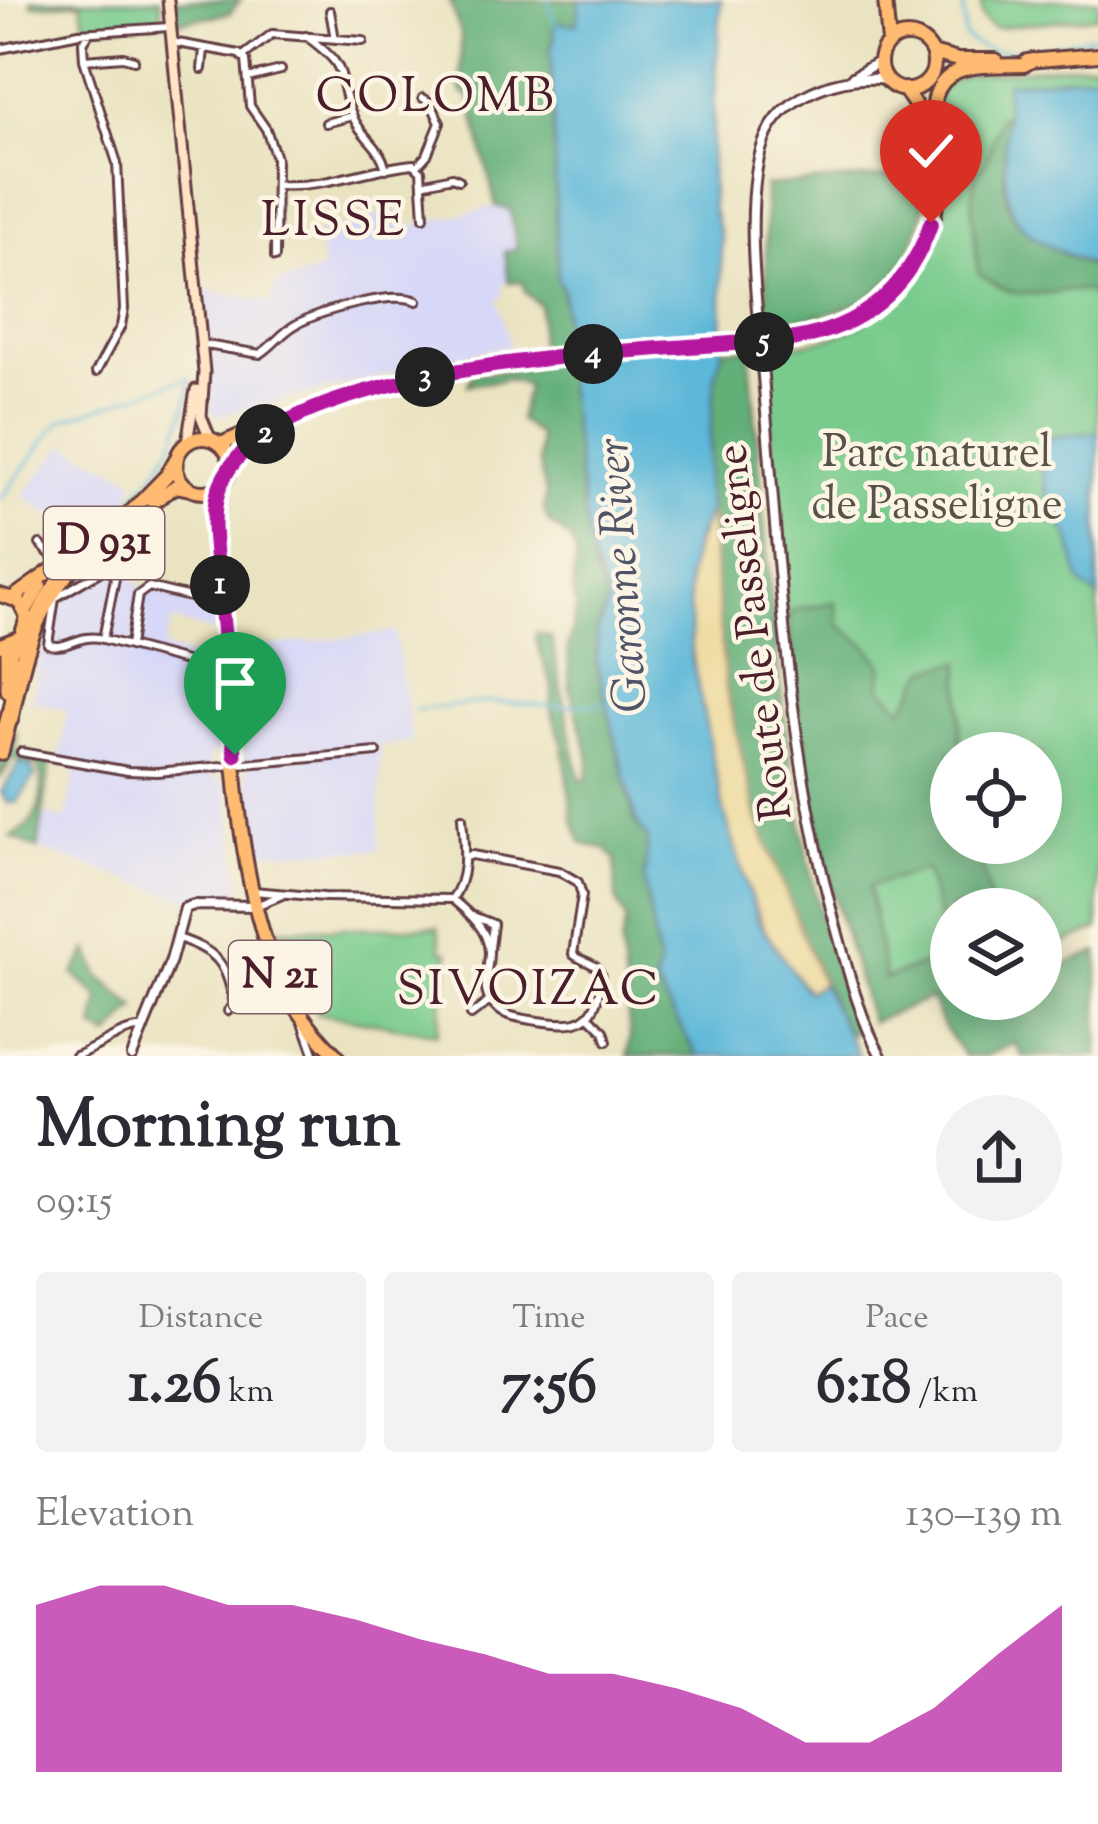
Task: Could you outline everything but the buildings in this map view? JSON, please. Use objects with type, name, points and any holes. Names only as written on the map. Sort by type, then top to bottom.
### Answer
[{"type":"highway","points":[[0,752],[18,675],[43,604],[52,586],[79,560]]},
{"type":"highway","points":[[5,727],[8,643]]},
{"type":"highway","points":[[0,654],[5,727]]},
{"type":"main road","points":[[168,0],[203,372],[200,408],[230,464]]},
{"type":"main road","points":[[887,0],[906,36]]},
{"type":"main road","points":[[780,339],[830,328],[861,313],[895,284],[916,252],[932,201],[932,160],[915,105],[904,89],[886,80],[880,61],[889,43],[887,0]]},
{"type":"main road","points":[[889,43],[906,36],[922,40],[932,53],[958,59],[1033,60]]},
{"type":"main road","points":[[932,53],[928,78],[938,185]]},
{"type":"main road","points":[[904,89],[957,66],[1098,55]]},
{"type":"main road","points":[[187,442],[215,441],[308,406],[451,366],[780,339],[839,328],[894,290],[924,242],[938,185],[933,106],[939,88],[959,71],[1024,65],[1033,60]]},
{"type":"main road","points":[[200,346],[187,442],[176,459],[178,476],[193,490],[213,490],[230,464],[257,439],[308,412],[453,369],[521,358]]},
{"type":"main road","name":"D 931","points":[[7,596],[60,564],[135,508],[176,459]]},
{"type":"main road","name":"N 21","points":[[221,484],[216,546],[236,764],[256,906],[273,963],[307,1022],[337,1056]]},
{"type":"main road","name":"D 931","points":[[26,610],[41,586],[127,527],[169,490],[193,490]]},
{"type":"main road","name":"N 21","points":[[193,490],[204,501],[216,546]]},
{"type":"main road","points":[[7,596],[26,610],[27,624],[8,643]]},
{"type":"street","points":[[330,11],[335,39]]},
{"type":"street","points":[[0,49],[90,32],[171,27]]},
{"type":"street","points":[[90,32],[82,43],[84,60],[115,152],[124,316],[96,372]]},
{"type":"street","points":[[172,42],[243,56],[272,34],[363,41]]},
{"type":"street","points":[[306,36],[338,62],[353,116],[378,146],[386,169]]},
{"type":"street","points":[[202,69],[203,47]]},
{"type":"street","points":[[84,60],[123,56],[134,60]]},
{"type":"street","points":[[243,56],[250,106],[275,151],[279,185],[275,257]]},
{"type":"street","name":"Route de Passeligne","points":[[880,61],[795,101],[778,116],[765,140],[756,204],[758,333],[772,526],[799,759],[835,924],[863,1016],[881,1056]]},
{"type":"street","points":[[248,78],[281,70]]},
{"type":"street","points":[[844,81],[886,80]]},
{"type":"street","points":[[279,185],[328,184],[418,165],[440,123],[431,103],[423,98]]},
{"type":"street","points":[[326,123],[353,116]]},
{"type":"street","points":[[418,165],[424,217]]},
{"type":"street","points":[[422,184],[452,177],[459,180]]},
{"type":"street","points":[[200,346],[260,354],[311,317],[398,296],[417,301]]},
{"type":"street","points":[[40,544],[60,564]]},
{"type":"street","points":[[103,639],[115,578],[108,567],[55,598],[48,644],[56,647],[85,635],[227,672]]},
{"type":"street","points":[[130,646],[138,595],[149,587],[221,605]]},
{"type":"street","points":[[22,752],[138,772],[377,752]]},
{"type":"street","points":[[452,899],[459,890],[465,857],[463,818]]},
{"type":"street","points":[[523,864],[526,850]]},
{"type":"street","points":[[465,857],[567,873],[578,882],[582,895],[573,954]]},
{"type":"street","points":[[364,884],[364,898]]},
{"type":"street","points":[[222,906],[239,902],[253,891],[452,899],[473,916],[494,924],[484,983],[490,1001],[513,1017],[562,1025],[589,1016],[601,976],[596,968],[562,952]]},
{"type":"street","points":[[132,1056],[188,906],[256,906],[286,894]]},
{"type":"street","points":[[349,898],[349,910]]},
{"type":"street","points":[[473,916],[489,951]]},
{"type":"street","points":[[177,938],[209,950],[221,963],[233,1000],[228,1011]]},
{"type":"street","points":[[471,1015],[490,1001]]},
{"type":"street","points":[[589,1016],[607,1041]]},
{"type":"street","points":[[307,1022],[314,1056]]},
{"type":"street","points":[[75,1056],[103,1046],[130,1028],[141,1029]]},
{"type":"shaded area","points":[[496,206],[510,209],[517,249],[505,253],[509,282],[502,284],[503,297],[497,299],[510,345],[217,416],[212,413],[202,289],[271,303],[275,285],[324,269],[316,232],[401,210],[403,228]]},
{"type":"shaded area","points":[[65,444],[136,480],[113,516],[81,535],[23,496]]},
{"type":"shaded area","points":[[101,561],[121,566],[120,575],[138,580],[137,586],[218,607],[219,634],[172,620],[164,648],[216,664],[225,743],[209,758],[210,774],[227,787],[241,890],[234,902],[182,898],[38,849],[43,815],[66,819],[76,768],[58,765],[68,709],[32,702],[51,600]]},
{"type":"shaded area","points":[[395,632],[412,742],[380,746],[379,850],[255,852],[235,650]]},
{"type":"green space","points":[[31,0],[160,0],[162,22],[85,27],[81,2],[32,5]]},
{"type":"green space","points":[[174,0],[240,0],[230,13],[175,22]]},
{"type":"green space","points":[[449,0],[580,0],[579,20],[555,36],[551,48],[559,205],[555,214],[580,484],[594,573],[608,603],[597,630],[597,665],[635,821],[648,839],[644,881],[659,964],[655,983],[698,1056],[628,1056],[621,945],[626,921],[616,900],[615,859],[604,848],[582,844],[573,819],[563,745],[551,710],[553,689],[536,639],[536,633],[551,637],[578,771],[581,780],[587,779],[590,758],[570,689],[568,648],[577,606],[573,596],[576,554],[571,539],[549,523],[544,509],[539,436],[519,420],[527,386],[510,379],[468,385],[473,374],[533,368],[539,352],[540,305],[525,292],[522,281],[509,282],[505,252],[517,249],[510,209],[496,206],[470,97],[461,92],[461,34]]},
{"type":"green space","points":[[982,0],[1098,0],[1098,16],[994,28],[983,17]]},
{"type":"green space","name":"Parc naturel de Passeligne","points":[[1098,63],[1098,929],[1062,944],[1062,888],[930,888],[930,998],[871,1022],[825,862],[801,735],[785,607],[765,349],[812,342],[856,327],[907,284],[931,245],[944,202],[945,170],[935,116],[938,96],[946,85],[967,75]]},
{"type":"green space","points":[[1008,115],[1004,177],[1014,216],[1043,243],[1098,270],[1098,306],[1089,292],[1014,292],[978,272],[972,209],[975,171],[984,166],[1000,116]]},
{"type":"green space","points":[[928,173],[914,241],[883,286],[862,301],[835,311],[767,322],[765,186]]},
{"type":"green space","points":[[749,348],[789,753],[822,922],[860,1029],[846,1035],[785,897],[756,816],[725,685],[706,485],[715,377],[723,349]]},
{"type":"green space","points":[[836,602],[839,625],[883,665],[881,687],[903,709],[927,669],[961,662],[960,732],[930,732],[930,864],[982,864],[987,888],[931,888],[926,870],[869,886],[885,979],[930,962],[930,998],[871,1022],[824,859],[800,725],[788,622],[792,610]]},
{"type":"green space","points":[[17,730],[16,752],[50,764],[38,849],[11,837],[38,808],[42,788],[38,766],[13,759],[0,778],[0,767]]},
{"type":"green space","points":[[438,927],[442,951],[449,952],[437,1034],[317,1013],[318,1005],[298,998],[278,963],[268,929]]},
{"type":"green space","points":[[88,950],[100,977],[136,1008],[109,1037],[94,1029],[100,999],[74,974]]},
{"type":"green space","points":[[1098,952],[1098,1056],[1022,1056],[1015,1043],[985,1056],[964,1056],[940,1020],[1062,1020],[1062,965]]},
{"type":"sand","points":[[710,511],[725,685],[756,816],[822,984],[809,991],[783,962],[759,917],[738,861],[706,736],[695,675],[688,581]]},
{"type":"water","name":"Garonne River","points":[[580,0],[721,0],[711,157],[712,208],[721,237],[723,349],[715,377],[706,485],[710,510],[695,542],[688,578],[692,658],[724,812],[758,921],[804,988],[809,991],[822,984],[859,1056],[698,1056],[655,983],[659,964],[644,881],[648,839],[636,821],[597,665],[597,630],[608,604],[589,549],[567,384],[563,290],[558,280],[551,48],[554,23],[577,24]]},
{"type":"water","points":[[1098,74],[1098,268],[1024,228],[1009,199],[1004,159],[1006,83]]},
{"type":"water","points":[[1098,432],[1098,598],[1080,582],[1069,536],[1051,512],[1039,457],[1051,437]]},
{"type":"water","points":[[19,764],[29,764],[35,776],[17,802],[7,803],[1,792]]},
{"type":"waterway","points":[[548,0],[555,24]]},
{"type":"waterway","points":[[963,0],[965,37],[993,50],[1029,50],[1098,35]]},
{"type":"waterway","points":[[0,500],[60,421],[188,378],[184,412],[163,461],[131,499],[66,551]]},
{"type":"waterway","name":"Garonne River","points":[[416,710],[487,702],[605,704]]},
{"type":"district","name":"COLOMB","points":[[436,99]]},
{"type":"district","name":"LISSE","points":[[334,223]]},
{"type":"district","name":"SIVOIZAC","points":[[529,992]]},
{"type":"route","points":[[235,755],[216,546],[217,500],[230,464],[257,439],[308,412],[469,366],[793,339],[827,332],[860,317],[894,290],[920,254],[931,223]]}]
